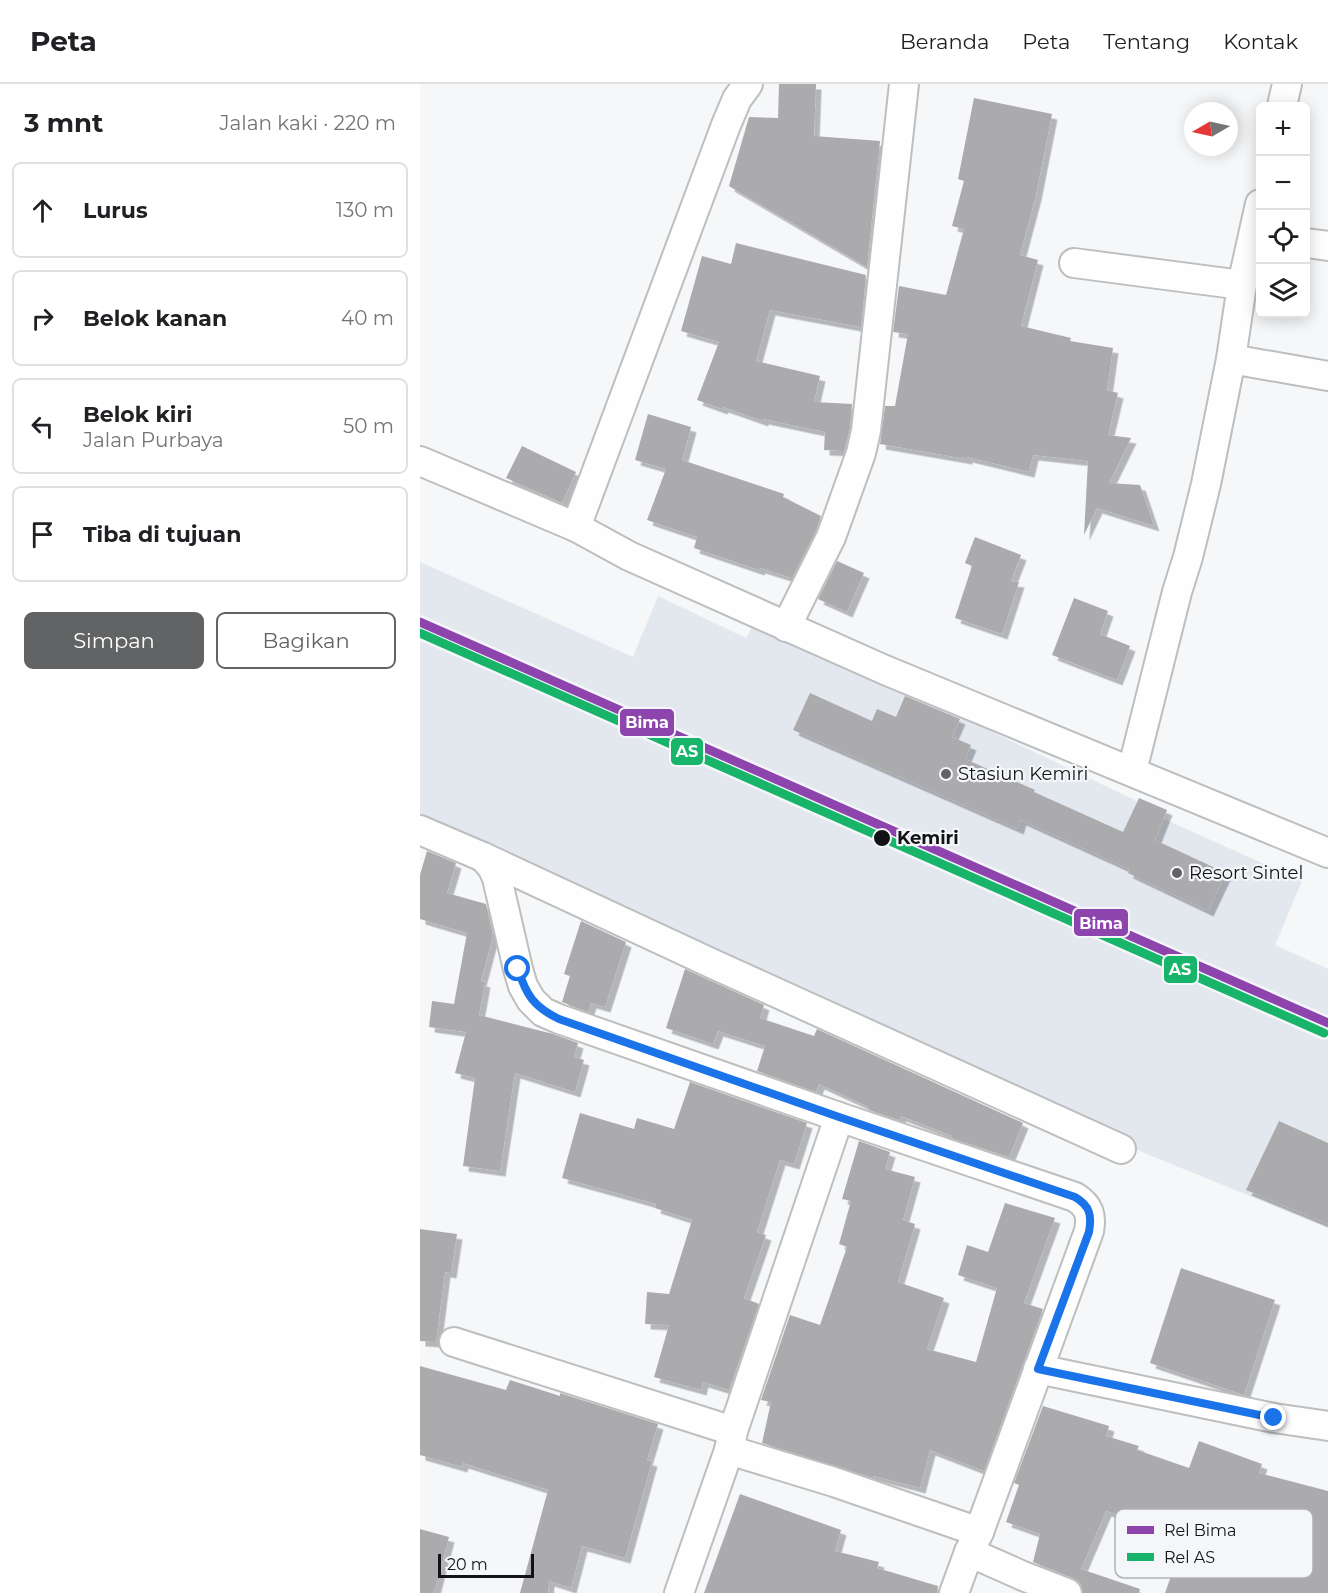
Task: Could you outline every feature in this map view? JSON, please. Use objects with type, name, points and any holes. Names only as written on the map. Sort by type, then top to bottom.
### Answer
[{"type":"street","points":[[576,527],[726,125],[737,99],[748,84]]},
{"type":"street","points":[[786,627],[831,537],[861,453],[866,432],[904,84]]},
{"type":"street","points":[[1283,102],[1287,84]]},
{"type":"street","points":[[1132,771],[1206,484],[1231,359],[1242,285],[1256,240]]},
{"type":"street","points":[[1310,244],[1328,246]]},
{"type":"street","points":[[1074,263],[1242,285]]},
{"type":"street","points":[[1231,359],[1328,376]]},
{"type":"street","points":[[420,461],[576,527],[629,556],[885,670],[1328,854]]},
{"type":"street","points":[[420,830],[1121,1149]]},
{"type":"street","points":[[483,857],[492,867],[497,878],[523,986],[531,1000],[543,1012],[839,1117],[1075,1197],[1084,1203],[1089,1211],[1089,1232],[954,1593]]},
{"type":"street","points":[[679,1593],[839,1117]]},
{"type":"street","points":[[454,1342],[731,1441],[834,1482],[974,1542],[1023,1576],[1066,1593]]},
{"type":"street","points":[[1038,1369],[1274,1418],[1328,1426]]},
{"type":"shaded area","name":"Stasiun Kemiri","points":[[420,562],[633,657],[658,596],[746,638],[752,627],[963,718],[1137,801],[1135,806],[1302,881],[1275,945],[1328,969],[1328,1228],[1142,1152],[699,949],[420,817]]},
{"type":"building","points":[[779,84],[816,84],[814,136],[880,141],[867,267],[729,186],[749,117],[778,118]]},
{"type":"building","points":[[974,98],[1052,114],[1036,195],[1020,255],[1038,260],[1021,326],[1071,338],[1070,341],[1113,348],[1107,390],[1118,393],[1108,435],[1131,438],[1109,483],[1140,485],[1154,526],[1097,508],[1084,535],[1088,461],[1033,455],[1029,472],[967,457],[967,459],[880,444],[885,406],[895,406],[908,334],[893,332],[899,286],[946,295],[964,229],[952,226],[964,181],[958,179]]},
{"type":"building","points":[[736,243],[866,275],[861,327],[770,310],[756,361],[820,376],[814,402],[852,404],[850,428],[844,451],[824,450],[825,432],[763,419],[763,421],[697,400],[719,342],[681,331],[702,256],[731,264]]},
{"type":"building","points":[[648,414],[691,427],[682,460],[784,494],[783,497],[821,516],[816,531],[792,578],[760,568],[759,570],[694,548],[697,537],[647,520],[666,469],[635,460]]},
{"type":"building","points":[[522,446],[576,472],[562,503],[506,478]]},
{"type":"building","points":[[975,537],[1021,555],[1011,581],[1019,582],[1002,634],[955,618],[972,566],[965,563]]},
{"type":"building","points":[[837,561],[864,573],[847,612],[818,599]]},
{"type":"building","points":[[1074,598],[1108,611],[1100,634],[1130,646],[1117,680],[1052,655]]},
{"type":"building","name":"Stasiun Kemiri","points":[[810,693],[872,721],[877,709],[896,717],[905,696],[960,719],[952,737],[971,745],[965,759],[1123,832],[1139,798],[1167,810],[1155,840],[1226,873],[1208,911],[1128,873],[1129,869],[1021,820],[1018,829],[793,730]]},
{"type":"building","points":[[427,851],[456,863],[447,893],[486,904],[493,936],[481,981],[485,982],[479,1015],[553,1034],[578,1043],[574,1057],[584,1060],[575,1092],[515,1073],[500,1171],[463,1166],[475,1078],[455,1073],[466,1032],[429,1027],[432,1001],[454,1004],[467,933],[420,919],[420,875]]},
{"type":"building","points":[[581,921],[626,942],[605,1007],[591,1003],[588,1012],[562,1002],[570,976],[564,974]]},
{"type":"building","points":[[685,969],[764,1005],[760,1018],[814,1036],[817,1029],[1023,1123],[1009,1157],[951,1138],[952,1136],[901,1116],[899,1120],[869,1110],[869,1107],[819,1084],[816,1092],[757,1071],[765,1046],[718,1031],[713,1044],[666,1028]]},
{"type":"building","points":[[690,1082],[807,1123],[794,1164],[780,1160],[757,1232],[766,1235],[744,1298],[759,1304],[729,1390],[703,1382],[701,1390],[654,1377],[669,1325],[645,1324],[647,1292],[669,1294],[692,1220],[655,1208],[656,1204],[562,1178],[580,1113],[634,1129],[637,1118],[674,1129]]},
{"type":"building","points":[[1279,1121],[1328,1143],[1328,1224],[1246,1190]]},
{"type":"building","points":[[859,1141],[890,1152],[885,1169],[915,1177],[903,1220],[915,1224],[898,1282],[944,1298],[927,1349],[976,1362],[997,1288],[958,1275],[967,1245],[988,1252],[1005,1203],[1055,1218],[1024,1303],[1043,1309],[984,1471],[930,1450],[920,1488],[874,1476],[873,1478],[762,1443],[771,1402],[761,1400],[790,1315],[820,1325],[847,1247],[839,1244],[851,1201],[842,1199]]},
{"type":"building","points":[[420,1229],[457,1234],[451,1273],[445,1272],[436,1342],[420,1341]]},
{"type":"building","points":[[1181,1268],[1275,1300],[1244,1395],[1150,1363]]},
{"type":"building","points":[[420,1366],[506,1390],[510,1380],[658,1424],[647,1460],[652,1461],[625,1558],[582,1546],[571,1588],[549,1581],[548,1593],[520,1593],[548,1490],[463,1463],[462,1467],[420,1455]]},
{"type":"building","points":[[1043,1406],[1109,1426],[1106,1436],[1139,1446],[1137,1450],[1189,1468],[1199,1441],[1262,1464],[1259,1473],[1328,1491],[1328,1593],[1165,1593],[1170,1578],[1313,1578],[1313,1509],[1115,1509],[1115,1514],[1106,1511],[1081,1569],[1140,1589],[1139,1593],[1083,1593],[1080,1583],[1073,1578],[1033,1562],[1040,1534],[1006,1522],[1019,1485],[1014,1483]]},
{"type":"building","points":[[740,1494],[841,1530],[835,1551],[879,1562],[877,1568],[938,1586],[937,1593],[704,1593]]},
{"type":"building","points":[[420,1529],[449,1537],[434,1593],[420,1593]]},
{"type":"rail line","name":"Bima","points":[[420,622],[1328,1023]]},
{"type":"rail line","name":"AS","points":[[420,633],[1324,1033]]},
{"type":"place","name":"Stasiun Kemiri","points":[[946,774]]},
{"type":"place","name":"Kemiri","points":[[882,838]]},
{"type":"place","name":"Resort Sintel","points":[[1177,873]]},
{"type":"route","points":[[518,969],[523,986],[531,1000],[543,1012],[559,1019],[1075,1197],[1084,1203],[1089,1211],[1089,1232],[1038,1369],[1274,1418]]}]
